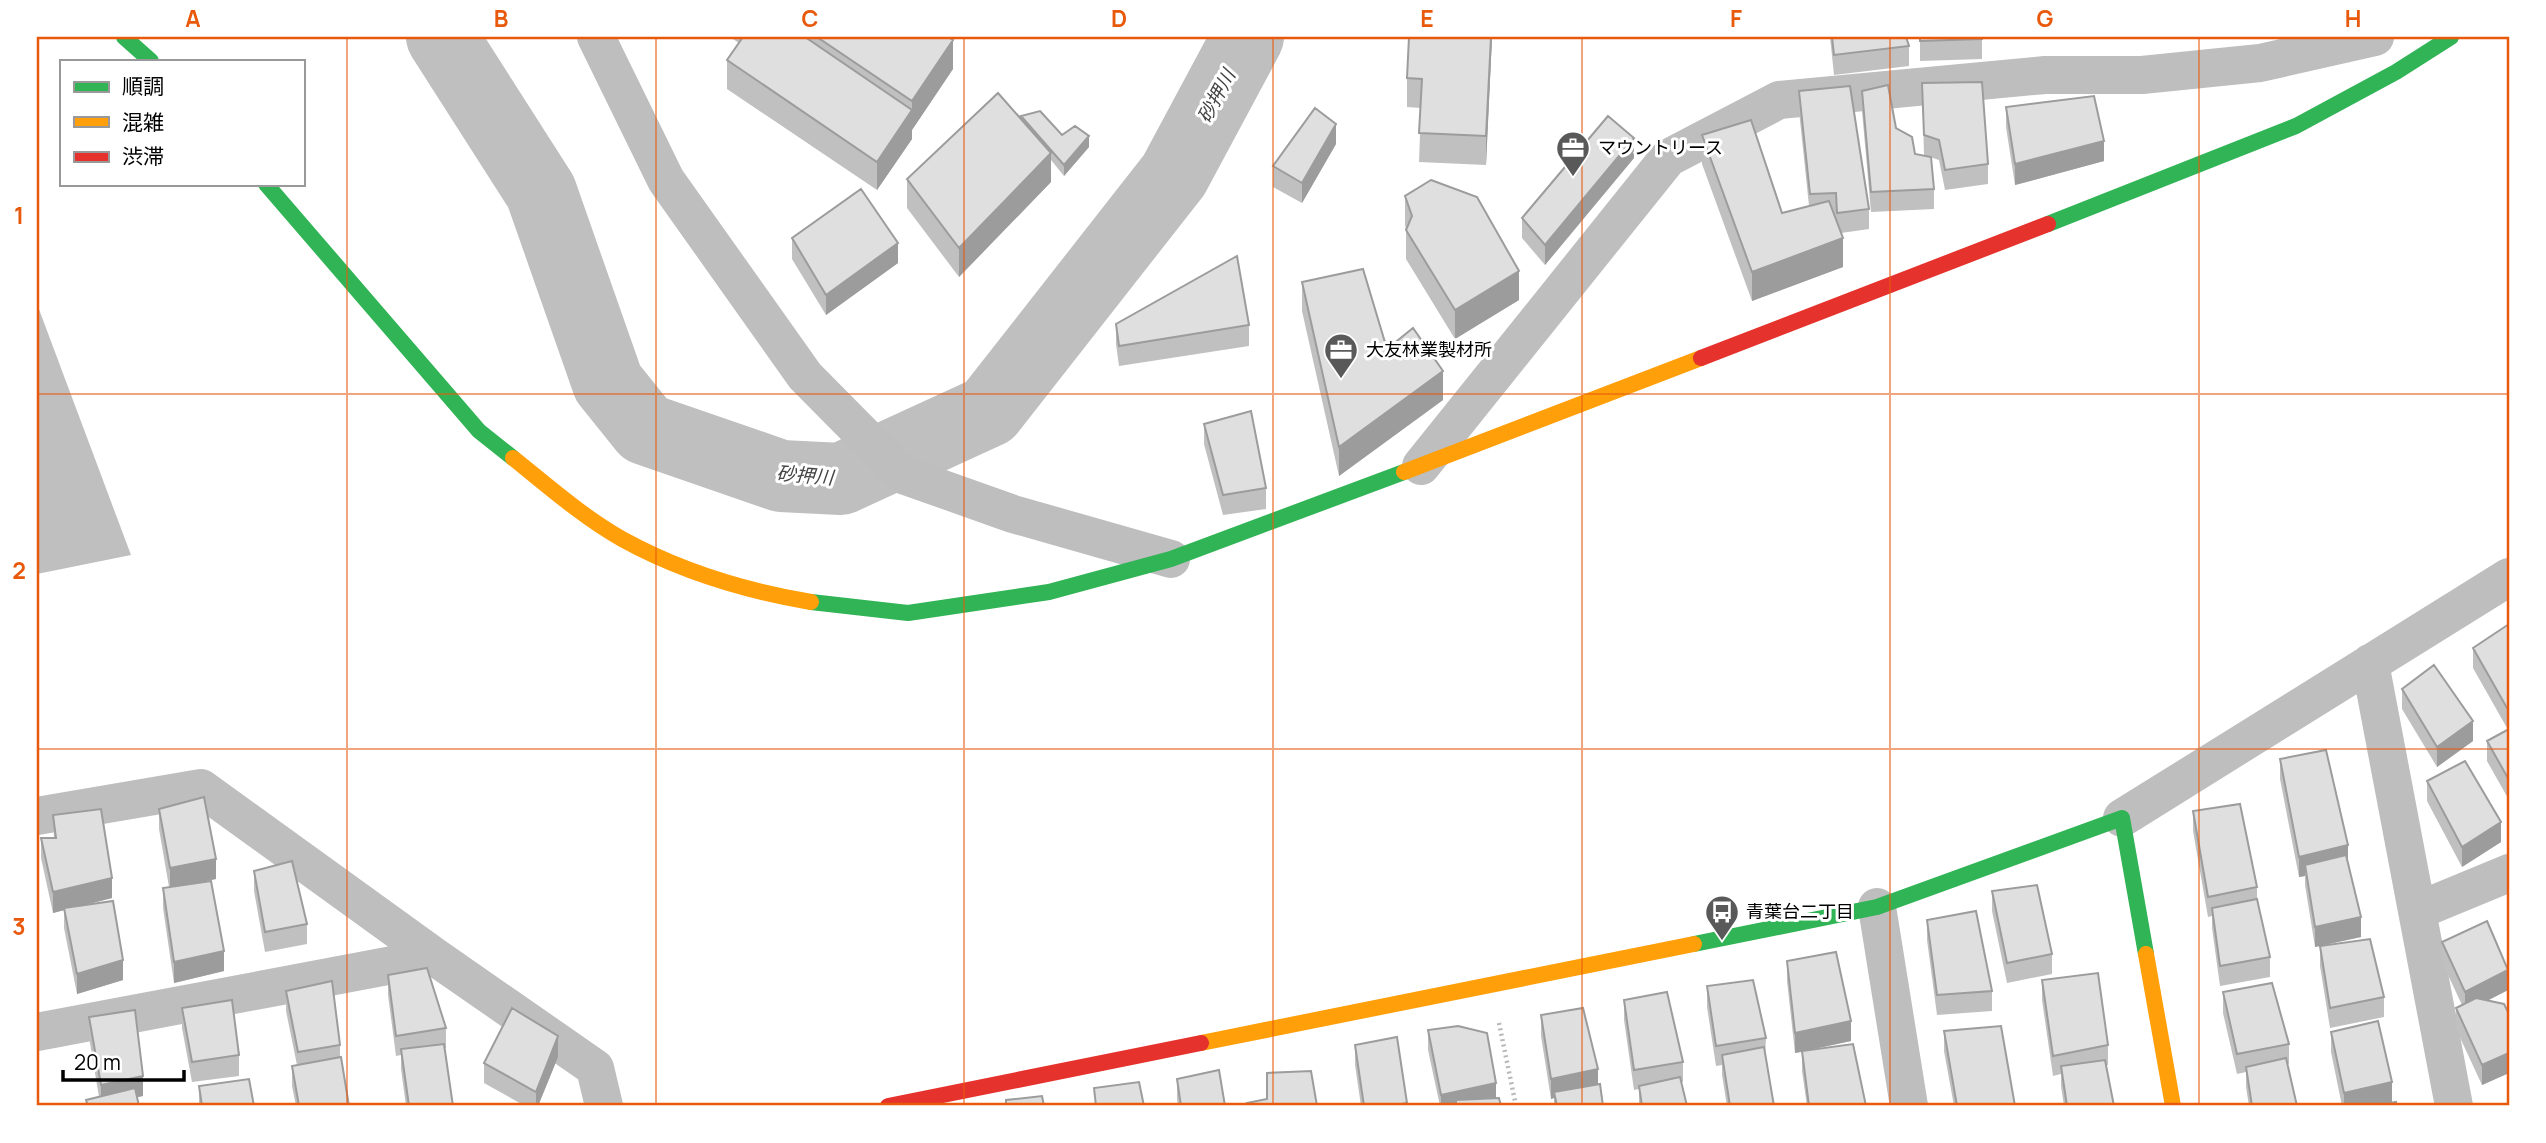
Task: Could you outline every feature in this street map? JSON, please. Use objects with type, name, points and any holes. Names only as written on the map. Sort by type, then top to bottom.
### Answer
[{"type":"street","points":[[124,37],[150,60]]},
{"type":"street","points":[[596,37],[666,180],[806,376],[903,475],[1013,514],[1171,559]]},
{"type":"street","points":[[1421,466],[1557,293],[1668,158],[1779,100],[2045,75],[2142,75],[2260,63],[2375,37]]},
{"type":"street","points":[[268,186],[479,431],[568,502],[621,538],[679,566],[774,596],[840,607],[908,613],[1049,592],[1171,559],[1421,466],[2296,126],[2396,72],[2451,37]]},
{"type":"street","points":[[888,1106],[1877,906],[2122,818],[2509,577]]},
{"type":"street","points":[[2370,663],[2454,1106]]},
{"type":"street","points":[[37,817],[201,788],[435,957],[595,1068],[604,1106]]},
{"type":"street","points":[[2122,818],[2173,1106]]},
{"type":"street","points":[[2417,911],[2509,873]]},
{"type":"street","points":[[1877,906],[1909,1106]]},
{"type":"street","points":[[37,1032],[435,957]]},
{"type":"path","points":[[1499,1023],[1516,1106]]},
{"type":"shaded area","points":[[37,304],[131,555],[37,574]]},
{"type":"building","points":[[743,37],[805,37],[912,110],[877,162],[727,60]]},
{"type":"building","points":[[817,37],[948,37],[953,40],[912,101]]},
{"type":"building","points":[[1409,37],[1491,37],[1486,136],[1419,133],[1422,79],[1407,78]]},
{"type":"building","points":[[1832,37],[1906,37],[1909,46],[1834,55]]},
{"type":"building","points":[[1920,37],[1982,37],[1982,39],[1920,41]]},
{"type":"building","points":[[1982,82],[1988,164],[1945,170],[1939,140],[1924,135],[1922,83]]},
{"type":"building","points":[[1888,85],[1896,128],[1912,137],[1915,154],[1931,157],[1934,189],[1871,192],[1862,91]]},
{"type":"building","points":[[1850,86],[1869,209],[1837,213],[1836,193],[1810,194],[1799,91]]},
{"type":"building","points":[[998,93],[1051,153],[959,248],[907,179]]},
{"type":"building","points":[[2094,96],[2104,141],[2015,164],[2006,107]]},
{"type":"building","points":[[1315,108],[1336,124],[1302,183],[1273,166]]},
{"type":"building","points":[[1040,111],[1062,135],[1075,126],[1089,136],[1064,165],[1021,116]]},
{"type":"building","points":[[1608,116],[1634,138],[1545,245],[1522,218]]},
{"type":"building","points":[[1751,120],[1782,213],[1829,201],[1843,238],[1752,272],[1702,135]]},
{"type":"building","points":[[1431,180],[1477,197],[1519,271],[1455,310],[1406,230],[1412,216],[1405,196]]},
{"type":"building","points":[[861,189],[898,243],[826,295],[792,238]]},
{"type":"building","points":[[1237,256],[1249,325],[1119,346],[1116,324]]},
{"type":"building","points":[[1363,269],[1387,349],[1413,328],[1443,371],[1339,447],[1302,282]]},
{"type":"building","points":[[1251,411],[1266,488],[1223,495],[1204,424]]},
{"type":"building","points":[[2509,624],[2509,707],[2507,708],[2473,648]]},
{"type":"building","points":[[2434,665],[2473,721],[2437,747],[2402,689]]},
{"type":"building","points":[[2509,729],[2509,780],[2487,741]]},
{"type":"building","points":[[2326,750],[2348,845],[2299,857],[2280,759]]},
{"type":"building","points":[[2465,761],[2501,822],[2462,847],[2427,781]]},
{"type":"building","points":[[204,797],[216,859],[170,868],[159,809]]},
{"type":"building","points":[[2240,804],[2257,887],[2208,897],[2193,811]]},
{"type":"building","points":[[101,809],[112,878],[53,892],[41,838],[56,838],[53,815]]},
{"type":"building","points":[[2346,855],[2361,917],[2315,927],[2305,865]]},
{"type":"building","points":[[292,861],[307,924],[265,932],[254,871]]},
{"type":"building","points":[[211,881],[224,951],[174,962],[163,888]]},
{"type":"building","points":[[2037,885],[2052,954],[2007,963],[1992,891]]},
{"type":"building","points":[[2257,899],[2270,957],[2220,966],[2212,908]]},
{"type":"building","points":[[113,901],[123,960],[77,974],[64,908]]},
{"type":"building","points":[[1976,911],[1992,991],[1937,995],[1927,920]]},
{"type":"building","points":[[2487,921],[2508,970],[2465,992],[2442,942]]},
{"type":"building","points":[[2370,939],[2384,997],[2330,1008],[2320,946]]},
{"type":"building","points":[[1836,952],[1851,1021],[1795,1033],[1787,961]]},
{"type":"building","points":[[427,968],[446,1028],[396,1036],[388,975]]},
{"type":"building","points":[[2098,973],[2108,1045],[2053,1056],[2042,980]]},
{"type":"building","points":[[1753,980],[1766,1038],[1716,1046],[1707,986]]},
{"type":"building","points":[[332,981],[340,1045],[298,1052],[286,991]]},
{"type":"building","points":[[2272,983],[2289,1044],[2237,1054],[2223,992]]},
{"type":"building","points":[[1667,992],[1683,1062],[1634,1070],[1624,1000]]},
{"type":"building","points":[[2476,998],[2504,1004],[2509,1014],[2509,1053],[2482,1065],[2456,1008]]},
{"type":"building","points":[[232,1000],[239,1055],[192,1062],[182,1008]]},
{"type":"building","points":[[512,1008],[558,1036],[536,1092],[484,1063]]},
{"type":"building","points":[[1583,1008],[1598,1069],[1551,1079],[1541,1015]]},
{"type":"building","points":[[135,1010],[143,1076],[101,1085],[89,1017]]},
{"type":"building","points":[[2378,1021],[2392,1082],[2344,1093],[2331,1032]]},
{"type":"building","points":[[1458,1026],[1487,1033],[1496,1083],[1441,1095],[1428,1030]]},
{"type":"building","points":[[2001,1026],[2015,1106],[1957,1106],[1944,1031]]},
{"type":"building","points":[[1397,1037],[1407,1103],[1364,1106],[1355,1045]]},
{"type":"building","points":[[444,1044],[453,1106],[409,1106],[401,1049]]},
{"type":"building","points":[[1853,1044],[1866,1106],[1809,1106],[1802,1051]]},
{"type":"building","points":[[1764,1047],[1774,1106],[1730,1106],[1722,1055]]},
{"type":"building","points":[[341,1057],[349,1106],[299,1106],[292,1066]]},
{"type":"building","points":[[2286,1058],[2297,1106],[2252,1106],[2246,1067]]},
{"type":"building","points":[[2105,1060],[2114,1106],[2067,1106],[2061,1066]]},
{"type":"building","points":[[1219,1070],[1225,1106],[1181,1106],[1177,1079]]},
{"type":"building","points":[[1311,1071],[1317,1106],[1248,1106],[1247,1103],[1267,1099],[1267,1073]]},
{"type":"building","points":[[1680,1077],[1687,1106],[1642,1106],[1639,1086]]},
{"type":"building","points":[[249,1079],[254,1106],[202,1106],[199,1086]]},
{"type":"building","points":[[1139,1082],[1144,1106],[1096,1106],[1094,1088]]},
{"type":"building","points":[[1600,1084],[1603,1106],[1557,1106],[1554,1092]]},
{"type":"building","points":[[135,1088],[139,1106],[88,1106],[86,1100]]},
{"type":"building","points":[[1042,1096],[1044,1106],[1006,1106],[1006,1100]]},
{"type":"building","points":[[1499,1098],[1501,1106],[1456,1106],[1456,1100]]},
{"type":"building","points":[[2396,1102],[2397,1106],[2372,1106]]},
{"type":"waterway","name":"砂押川","points":[[442,37],[541,192],[608,383],[645,429],[781,476],[841,479],[989,411],[1174,175],[1248,37]]},
{"type":"traffic: fast","points":[[124,37],[150,60]]},
{"type":"traffic: fast","points":[[2048,224],[2296,126],[2396,72],[2451,37]]},
{"type":"traffic: fast","points":[[268,186],[479,431],[513,458]]},
{"type":"traffic: fast","points":[[811,602],[908,613],[1049,592],[1171,559],[1404,472]]},
{"type":"traffic: fast","points":[[1694,944],[1877,907],[2122,818],[2146,954]]},
{"type":"traffic: slow","points":[[1404,472],[1701,358]]},
{"type":"traffic: slow","points":[[513,458],[593,521],[644,550],[714,578],[811,602]]},
{"type":"traffic: slow","points":[[1201,1043],[1694,944]]},
{"type":"traffic: slow","points":[[2146,954],[2173,1106]]},
{"type":"traffic: jam","points":[[1701,358],[2048,224]]},
{"type":"traffic: jam","points":[[888,1106],[1201,1043]]},
{"type":"place","name":"マウントリース","points":[[1573,178]]},
{"type":"place","name":"大友林業製材所","points":[[1341,380]]},
{"type":"place","name":"青葉台二丁目","points":[[1722,942]]}]
